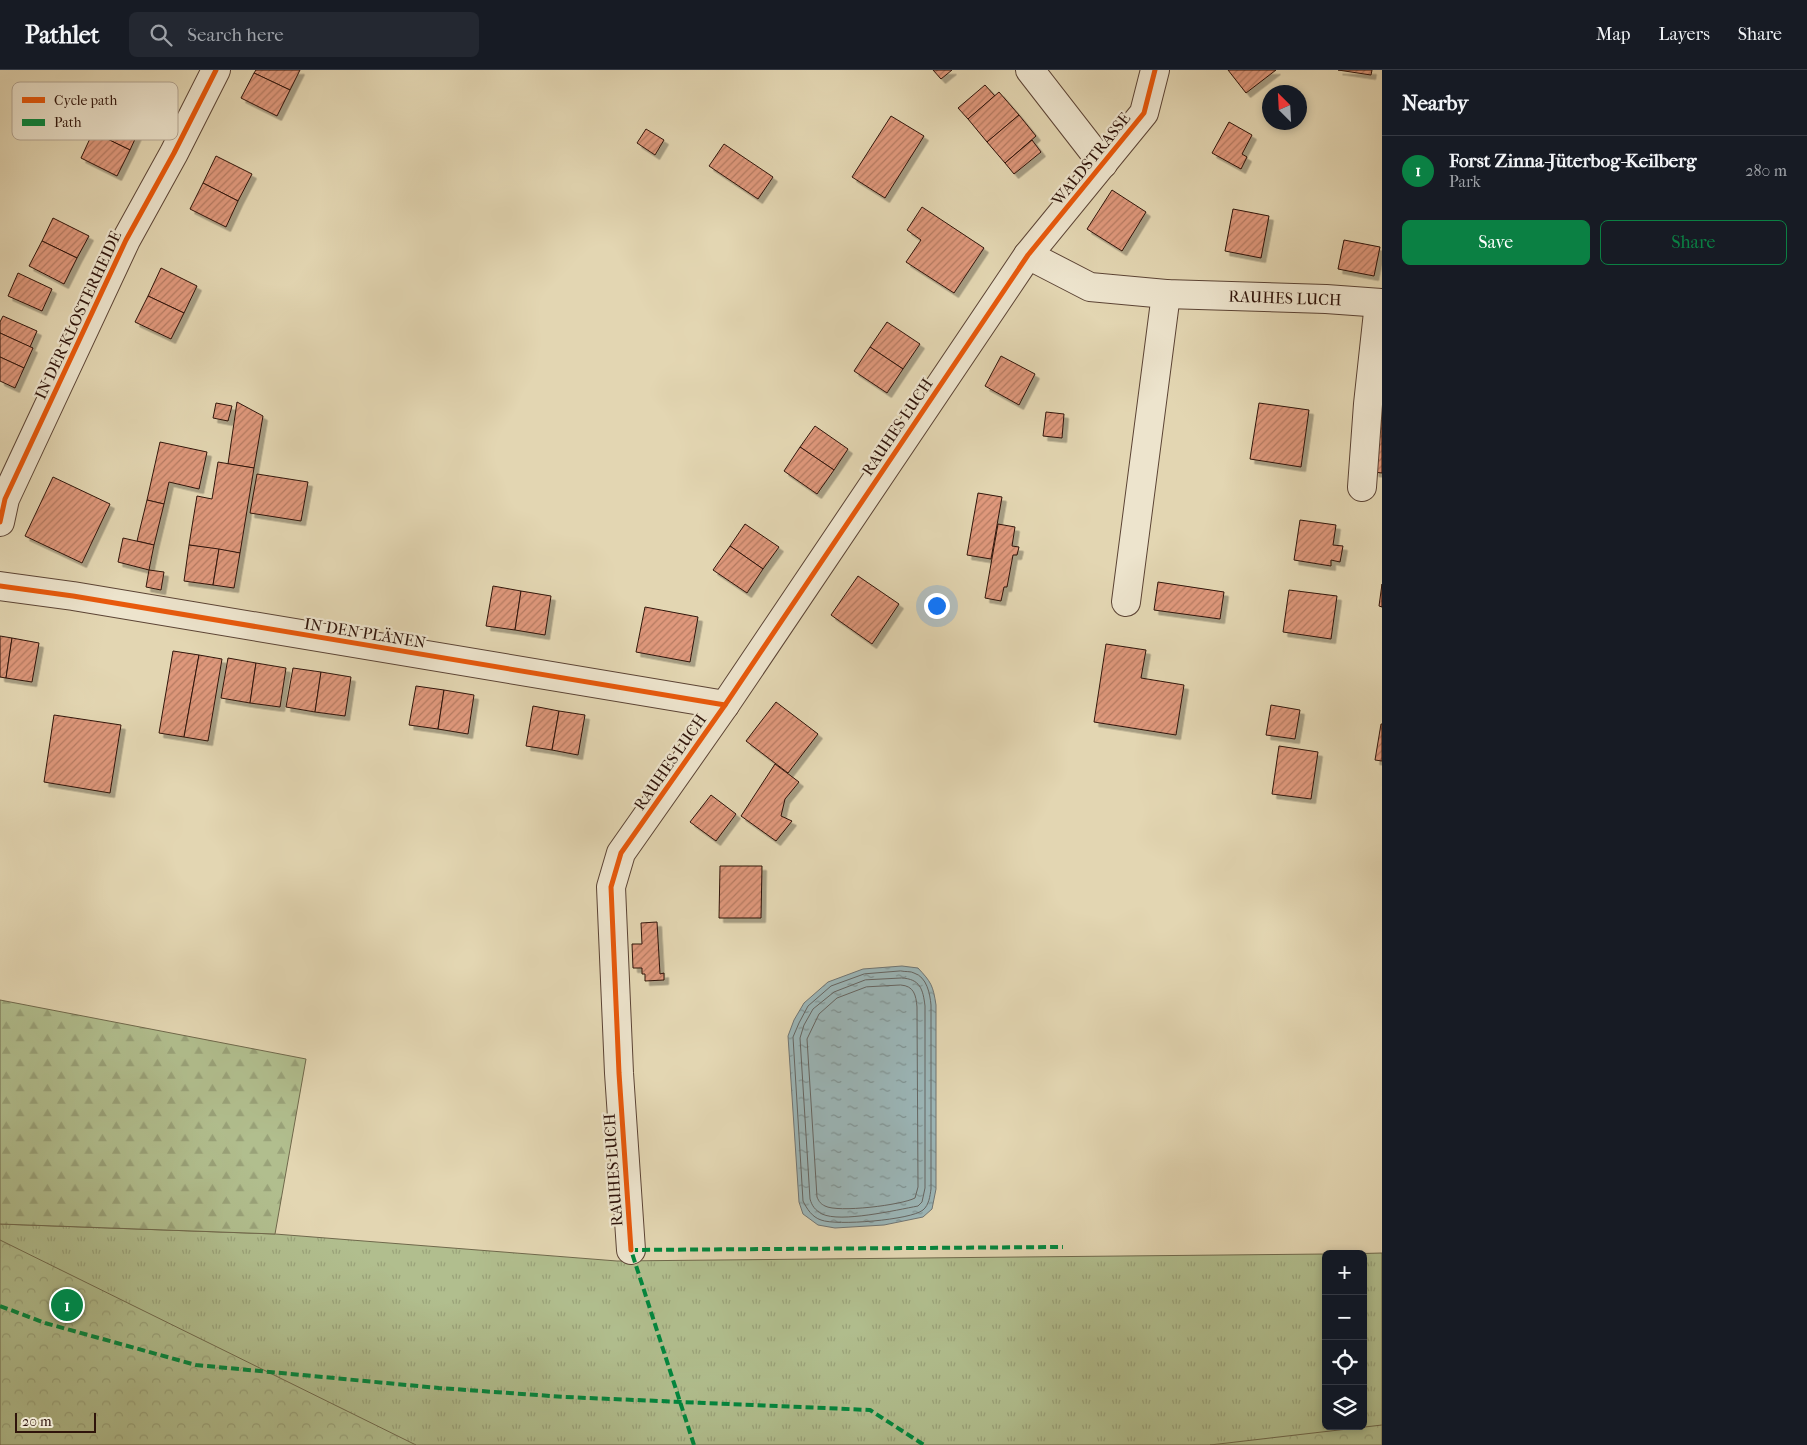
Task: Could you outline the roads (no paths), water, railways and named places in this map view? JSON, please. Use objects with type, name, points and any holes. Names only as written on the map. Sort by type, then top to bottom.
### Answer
[{"type":"street","name":"IN DER KLOSTERHEIDE","points":[[0,522],[5,499],[126,240],[174,154],[216,70]]},
{"type":"street","name":"WALDSTRASSE","points":[[1030,70],[1103,164]]},
{"type":"street","name":"WALDSTRASSE","points":[[1028,255],[1144,113],[1155,70]]},
{"type":"street","name":"RAUHES LUCH","points":[[632,1250],[619,1073],[611,887],[621,853],[725,705],[1028,255],[1090,287],[1166,294],[1326,298],[1380,303]]},
{"type":"street","points":[[1126,602],[1166,294]]},
{"type":"street","points":[[1362,487],[1368,404],[1380,303]]},
{"type":"street","name":"IN DEN PLÄNEN","points":[[0,586],[73,596],[725,705]]},
{"type":"water","points":[[902,966],[918,968],[931,984],[936,1005],[936,1189],[932,1209],[923,1217],[884,1225],[835,1228],[818,1225],[803,1214],[799,1202],[788,1036],[794,1020],[804,1003],[828,982],[863,969]]},
{"type":"place","name":"Forst Zinna-Jüterbog-Keilberg","points":[[67,1305]]}]
